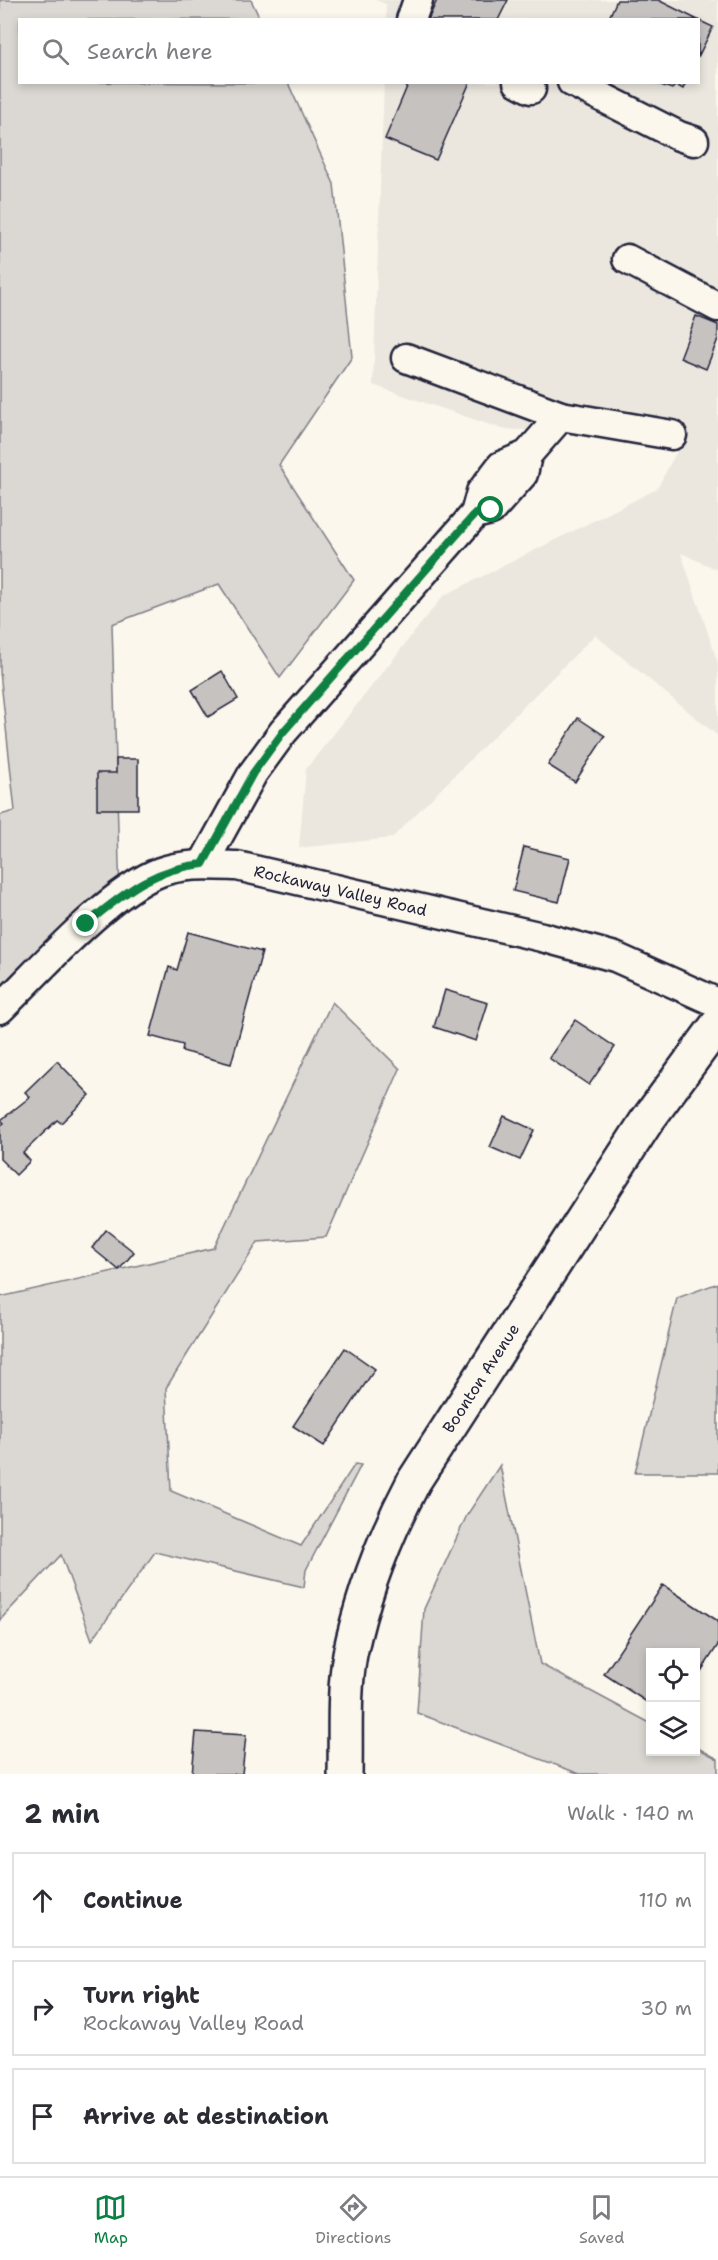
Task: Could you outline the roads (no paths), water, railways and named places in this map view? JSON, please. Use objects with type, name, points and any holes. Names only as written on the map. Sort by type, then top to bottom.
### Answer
[{"type":"main road","name":"Boonton Avenue","points":[[345,1774],[346,1692],[350,1655],[368,1583],[388,1530],[414,1481],[646,1122],[718,1024]]},
{"type":"street","points":[[412,18],[418,0]]},
{"type":"street","points":[[576,84],[679,136],[694,141]]},
{"type":"street","points":[[627,259],[718,307]]},
{"type":"street","points":[[406,358],[561,416],[672,435]]},
{"type":"street","points":[[203,864],[253,773],[283,732],[475,514],[481,492],[501,466],[526,455],[561,416]]},
{"type":"street","name":"Rockaway Valley Road","points":[[0,1009],[86,924],[134,886],[159,873],[181,866],[203,864],[237,866],[542,937],[615,957],[718,1004]]}]
